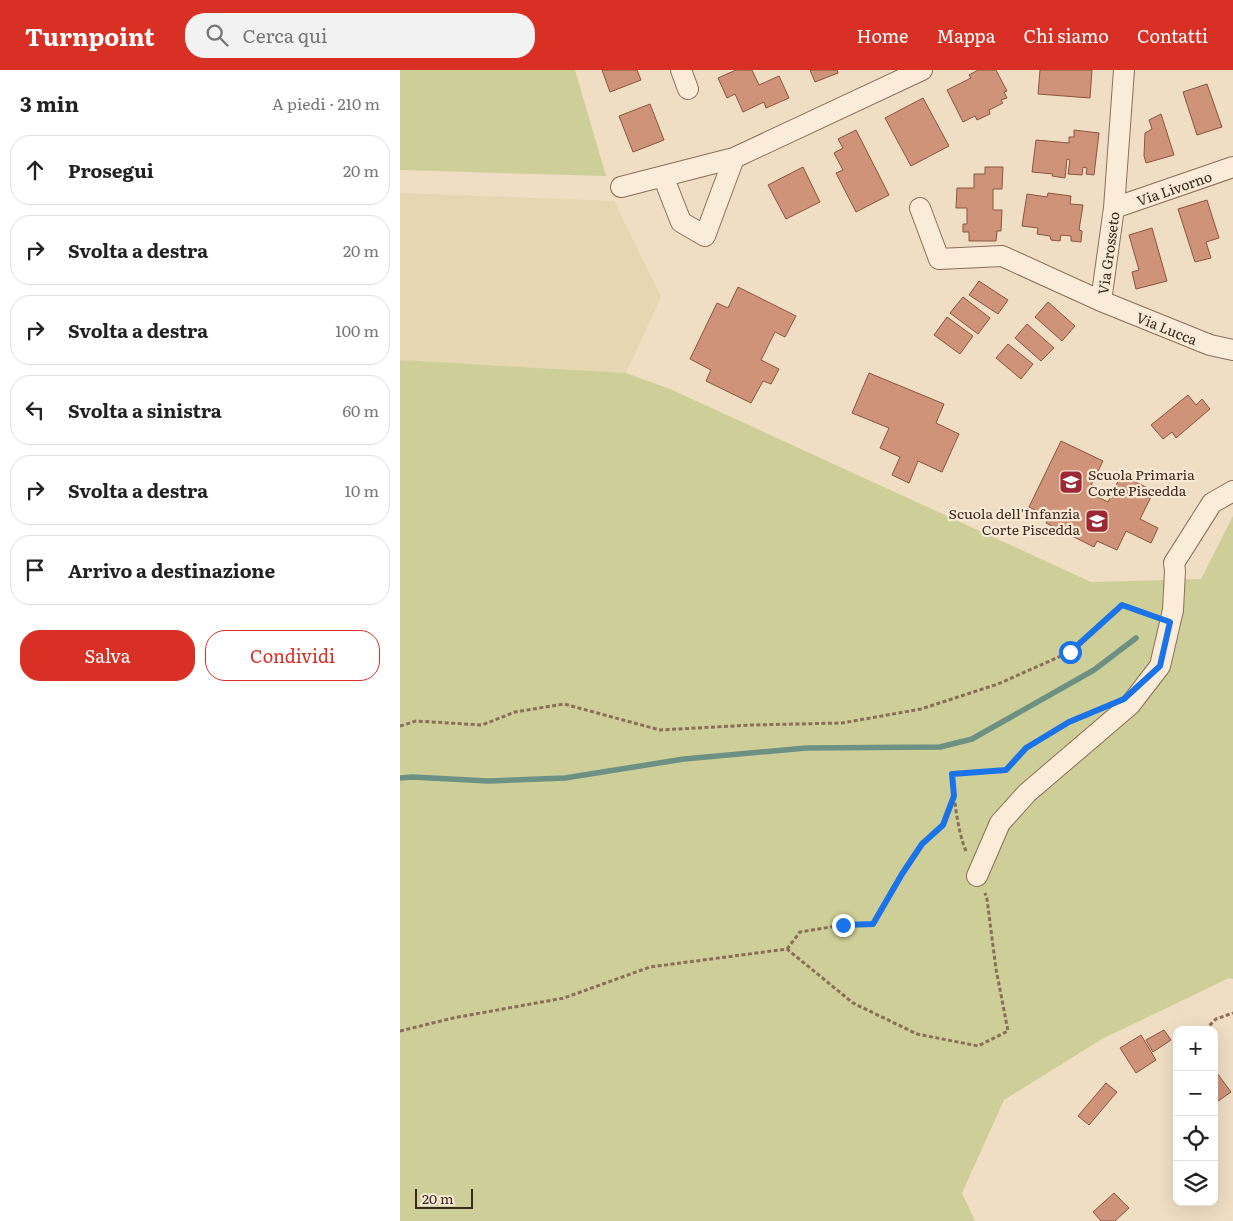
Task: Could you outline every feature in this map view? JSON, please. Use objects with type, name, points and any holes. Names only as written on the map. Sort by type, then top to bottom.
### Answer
[{"type":"street","points":[[681,70],[688,89]]},
{"type":"street","name":"Via Grosseto","points":[[920,208],[939,259],[1002,256],[1102,301],[1114,208],[1124,70]]},
{"type":"street","points":[[621,187],[734,158],[912,72]]},
{"type":"street","points":[[663,176],[681,222],[705,236],[734,158]]},
{"type":"street","name":"Via Livorno","points":[[1114,208],[1233,167]]},
{"type":"street","name":"Via Lucca","points":[[1102,301],[1210,345],[1233,350]]},
{"type":"street","points":[[977,876],[1000,823],[1026,793],[1130,705],[1160,666],[1173,610],[1174,563],[1212,503],[1233,491]]},
{"type":"path","points":[[400,726],[416,721],[482,725],[515,712],[564,704],[660,730],[842,723],[921,709],[998,684],[1070,652],[1122,605],[1170,622]]},
{"type":"path","points":[[787,949],[853,1003],[917,1034],[978,1046],[1008,1031],[996,969],[987,898],[962,842],[952,774],[1006,770],[1026,748],[1069,722],[1088,714]]},
{"type":"path","points":[[400,1031],[453,1018],[564,998],[650,967],[787,949],[800,932],[843,925],[873,924],[922,844],[943,825],[954,796]]},
{"type":"path","points":[[1209,1026],[1216,1019],[1233,1013]]},
{"type":"shaded area","points":[[400,193],[614,201],[661,297],[626,373],[400,360]]},
{"type":"green space","points":[[400,70],[575,70],[606,176],[400,170]]},
{"type":"green space","points":[[400,360],[626,373],[670,389],[1091,582],[1201,579],[1233,516],[1233,979],[1229,978],[1102,1039],[1004,1100],[962,1193],[975,1221],[400,1221]]},
{"type":"building","points":[[602,70],[637,70],[641,80],[610,92]]},
{"type":"building","points":[[736,70],[752,70],[759,85],[779,76],[789,98],[766,108],[764,102],[743,112],[735,94],[727,98],[718,78]]},
{"type":"building","points":[[810,70],[837,70],[838,73],[815,82]]},
{"type":"building","points":[[978,70],[996,70],[1007,91],[1004,92],[1007,98],[1001,100],[1003,103],[989,110],[990,114],[977,120],[975,116],[963,122],[947,90],[971,78],[969,75]]},
{"type":"building","points":[[1040,70],[1092,70],[1090,98],[1038,94]]},
{"type":"building","points":[[1207,84],[1222,127],[1197,135],[1183,92]]},
{"type":"building","points":[[923,98],[949,146],[911,166],[885,118]]},
{"type":"building","points":[[650,104],[664,140],[633,152],[619,116]]},
{"type":"building","points":[[1161,114],[1174,155],[1146,163],[1144,156],[1145,133],[1152,129],[1149,120]]},
{"type":"building","points":[[856,130],[889,195],[856,212],[836,173],[843,170],[834,153],[843,148],[838,139]]},
{"type":"building","points":[[1074,130],[1099,133],[1094,175],[1086,174],[1087,168],[1083,167],[1082,175],[1068,174],[1070,160],[1067,159],[1065,178],[1052,176],[1053,174],[1032,172],[1036,140],[1069,143],[1069,137],[1074,137]]},
{"type":"building","points":[[803,167],[820,202],[786,219],[768,185]]},
{"type":"building","points":[[985,167],[1003,167],[1002,189],[993,189],[993,210],[1002,210],[1001,231],[997,231],[996,241],[969,241],[969,232],[963,232],[963,224],[967,224],[967,208],[956,208],[957,188],[974,188],[974,174],[985,174]]},
{"type":"building","points":[[1048,193],[1071,196],[1070,204],[1083,205],[1079,230],[1082,231],[1081,242],[1071,241],[1071,236],[1061,235],[1060,241],[1051,240],[1050,236],[1037,234],[1038,228],[1022,226],[1027,194],[1047,197]]},
{"type":"building","points":[[1207,200],[1219,238],[1206,242],[1211,258],[1195,262],[1178,209]]},
{"type":"building","points":[[1152,228],[1167,281],[1136,289],[1132,272],[1139,270],[1129,235]]},
{"type":"building","points":[[979,281],[1008,300],[998,314],[969,295]]},
{"type":"building","points":[[738,287],[796,316],[785,337],[775,332],[761,360],[779,369],[771,384],[763,381],[751,403],[706,381],[711,370],[690,359],[717,303],[728,308]]},
{"type":"building","points":[[963,297],[990,318],[978,334],[950,313]]},
{"type":"building","points":[[1048,302],[1075,326],[1062,341],[1035,317]]},
{"type":"building","points":[[947,317],[973,336],[960,354],[934,335]]},
{"type":"building","points":[[1027,324],[1054,348],[1041,361],[1015,338]]},
{"type":"building","points":[[1008,344],[1033,364],[1021,379],[996,358]]},
{"type":"building","points":[[869,373],[944,404],[936,423],[959,434],[942,472],[918,461],[909,483],[892,475],[900,457],[880,448],[889,428],[852,413]]},
{"type":"building","points":[[1188,395],[1196,405],[1202,399],[1210,409],[1176,438],[1172,432],[1163,439],[1151,425]]},
{"type":"building","points":[[1061,441],[1103,461],[1088,492],[1108,502],[1121,475],[1154,491],[1140,519],[1158,528],[1151,543],[1126,531],[1117,550],[1097,541],[1094,547],[1046,523],[1049,517],[1029,507]]},
{"type":"building","points":[[1164,1030],[1171,1040],[1153,1052],[1146,1040]]},
{"type":"building","points":[[1141,1035],[1156,1060],[1136,1073],[1120,1048]]},
{"type":"building","points":[[1218,1074],[1231,1092],[1218,1101]]},
{"type":"building","points":[[1106,1083],[1117,1092],[1089,1125],[1078,1116]]},
{"type":"building","points":[[1114,1193],[1129,1208],[1115,1221],[1101,1221],[1093,1212]]},
{"type":"waterway","points":[[400,778],[488,781],[565,778],[684,759],[806,748],[940,747],[972,739],[1094,670],[1136,638]]},
{"type":"place","name":"Scuola Primaria Corte Piscedda","points":[[1071,482]]},
{"type":"place","name":"Scuola dell'Infanzia Corte Piscedda","points":[[1097,521]]},
{"type":"route","points":[[843,925],[873,924],[922,844],[943,825],[954,796],[952,774],[1006,770],[1026,748],[1069,722],[1124,699],[1160,666],[1170,622],[1122,605],[1070,652]]}]
